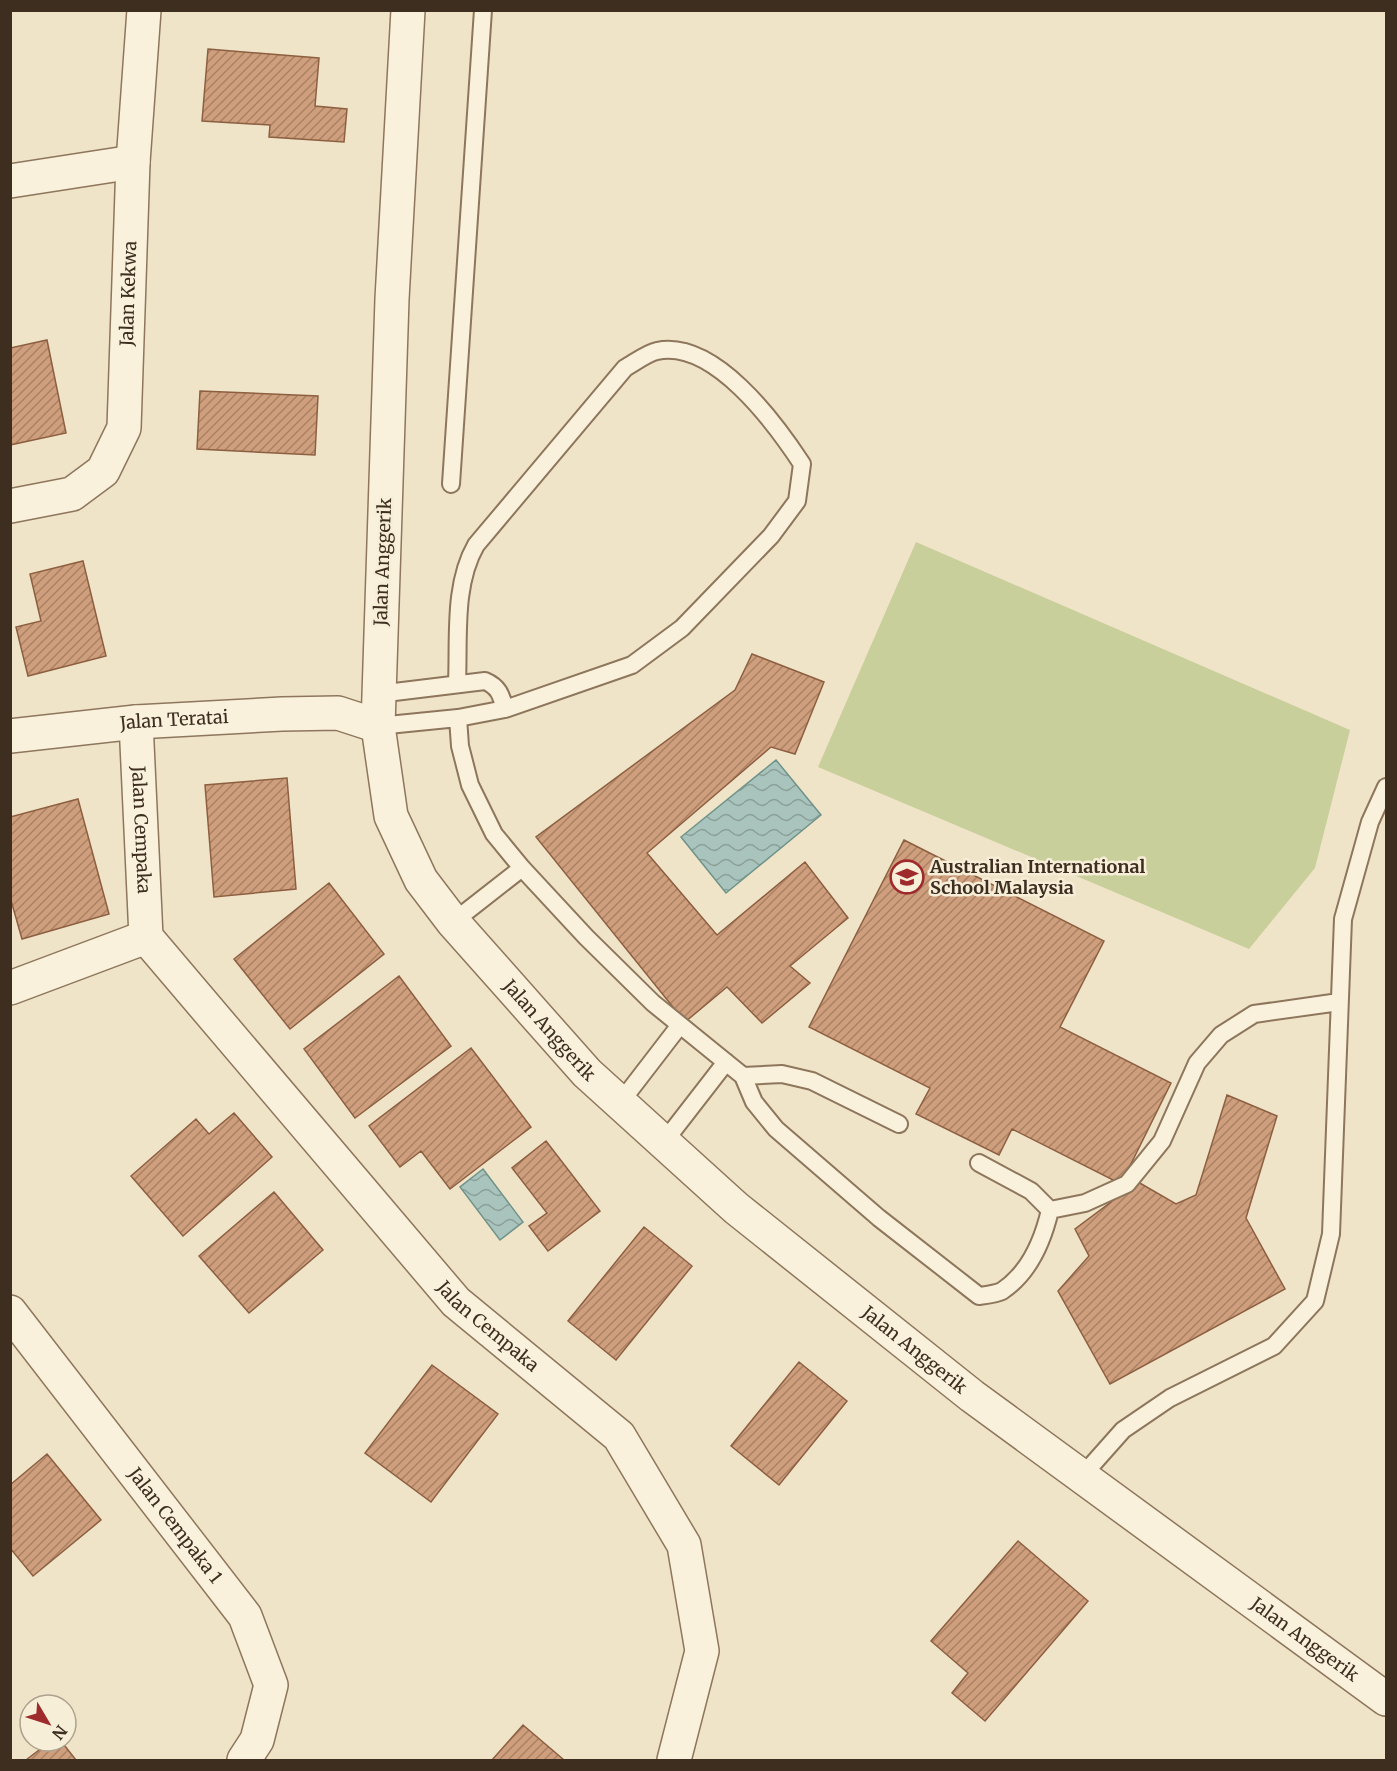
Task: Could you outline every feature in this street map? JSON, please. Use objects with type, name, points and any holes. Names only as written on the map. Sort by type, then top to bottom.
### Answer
[{"type":"street","name":"Jalan Kekwa","points":[[10,506],[72,494],[103,471],[124,428],[133,162],[144,10]]},
{"type":"street","name":"Jalan Anggerik","points":[[408,10],[392,299],[378,710],[391,816],[421,880],[453,922],[587,1073],[735,1208],[972,1396],[1083,1475],[1386,1699]]},
{"type":"street","points":[[10,181],[133,162]]},
{"type":"street","name":"Jalan Teratai","points":[[10,736],[136,722],[378,710]]},
{"type":"street","name":"Jalan Cempaka","points":[[136,722],[146,937],[456,1302],[619,1436],[684,1545],[702,1651],[674,1761]]},
{"type":"street","points":[[10,988],[146,937]]},
{"type":"street","name":"Jalan Cempaka 1","points":[[10,1312],[245,1616],[271,1685],[257,1740],[244,1761]]},
{"type":"lane","points":[[451,484],[483,10]]},
{"type":"lane","points":[[378,710],[458,718],[506,709],[632,665],[682,628],[771,536],[797,501],[802,464],[775,423],[746,392],[718,369],[684,350],[656,351],[625,368],[476,545],[465,565],[461,586],[457,683]]},
{"type":"lane","points":[[378,710],[457,683],[485,681],[494,685],[506,709]]},
{"type":"lane","points":[[458,718],[460,746],[471,785],[494,834],[522,868],[653,1004],[743,1077],[754,1102],[776,1129],[879,1218],[979,1296],[1000,1292],[1020,1275],[1044,1237],[1050,1210]]},
{"type":"lane","points":[[1083,1475],[1123,1430],[1170,1398],[1274,1346],[1315,1301],[1331,1234],[1342,919],[1370,822],[1386,787]]},
{"type":"lane","points":[[453,922],[522,868]]},
{"type":"lane","points":[[1050,1210],[1085,1203],[1127,1184],[1162,1141],[1197,1063],[1221,1035],[1254,1014],[1293,1006],[1340,1002]]},
{"type":"lane","points":[[620,1103],[680,1025]]},
{"type":"lane","points":[[664,1142],[726,1062]]},
{"type":"lane","points":[[743,1077],[782,1074],[812,1081],[899,1124]]},
{"type":"lane","points":[[979,1163],[1031,1191],[1050,1210]]},
{"type":"green space","points":[[916,542],[1350,730],[1315,868],[1249,949],[818,767]]},
{"type":"water","points":[[776,760],[821,815],[726,893],[681,837]]},
{"type":"water","points":[[483,1169],[523,1222],[500,1240],[460,1187]]},
{"type":"building","points":[[208,49],[319,58],[315,106],[347,109],[344,142],[269,137],[270,125],[202,121]]},
{"type":"building","points":[[47,340],[66,433],[10,445],[10,348]]},
{"type":"building","points":[[200,391],[318,396],[315,455],[197,449]]},
{"type":"building","points":[[83,561],[106,656],[28,676],[16,627],[41,621],[30,574]]},
{"type":"building","points":[[752,654],[824,682],[795,754],[771,747],[647,853],[717,935],[805,862],[848,918],[790,966],[810,983],[762,1023],[727,987],[685,1022],[536,837],[735,690]]},
{"type":"building","points":[[287,778],[296,889],[214,897],[205,785]]},
{"type":"building","points":[[78,799],[109,914],[22,939],[10,897],[10,817]]},
{"type":"building","points":[[904,840],[1104,941],[1060,1027],[1171,1083],[1121,1184],[1012,1129],[999,1155],[916,1114],[930,1088],[809,1027]]},
{"type":"building","points":[[329,883],[384,954],[290,1029],[234,959]]},
{"type":"building","points":[[399,976],[451,1046],[355,1118],[304,1049]]},
{"type":"building","points":[[471,1048],[531,1127],[450,1189],[421,1151],[400,1167],[369,1126]]},
{"type":"building","points":[[1227,1095],[1277,1116],[1246,1218],[1285,1289],[1110,1384],[1058,1291],[1089,1256],[1075,1229],[1138,1182],[1176,1204],[1196,1195]]},
{"type":"building","points":[[234,1113],[272,1157],[183,1236],[131,1176],[196,1119],[209,1134]]},
{"type":"building","points":[[546,1141],[600,1211],[548,1251],[529,1226],[547,1213],[512,1168]]},
{"type":"building","points":[[274,1192],[323,1250],[249,1313],[199,1256]]},
{"type":"building","points":[[644,1227],[692,1266],[616,1360],[568,1321]]},
{"type":"building","points":[[799,1362],[847,1401],[779,1485],[731,1446]]},
{"type":"building","points":[[432,1365],[498,1414],[431,1502],[365,1453]]},
{"type":"building","points":[[47,1454],[101,1520],[33,1576],[10,1548],[10,1485]]},
{"type":"building","points":[[1018,1541],[1088,1601],[985,1721],[952,1693],[968,1673],[931,1641]]},
{"type":"building","points":[[523,1725],[564,1760],[492,1760]]},
{"type":"building","points":[[35,1753],[70,1753],[76,1760],[26,1760]]},
{"type":"place","name":"Australian International School Malaysia","points":[[907,877]]}]
